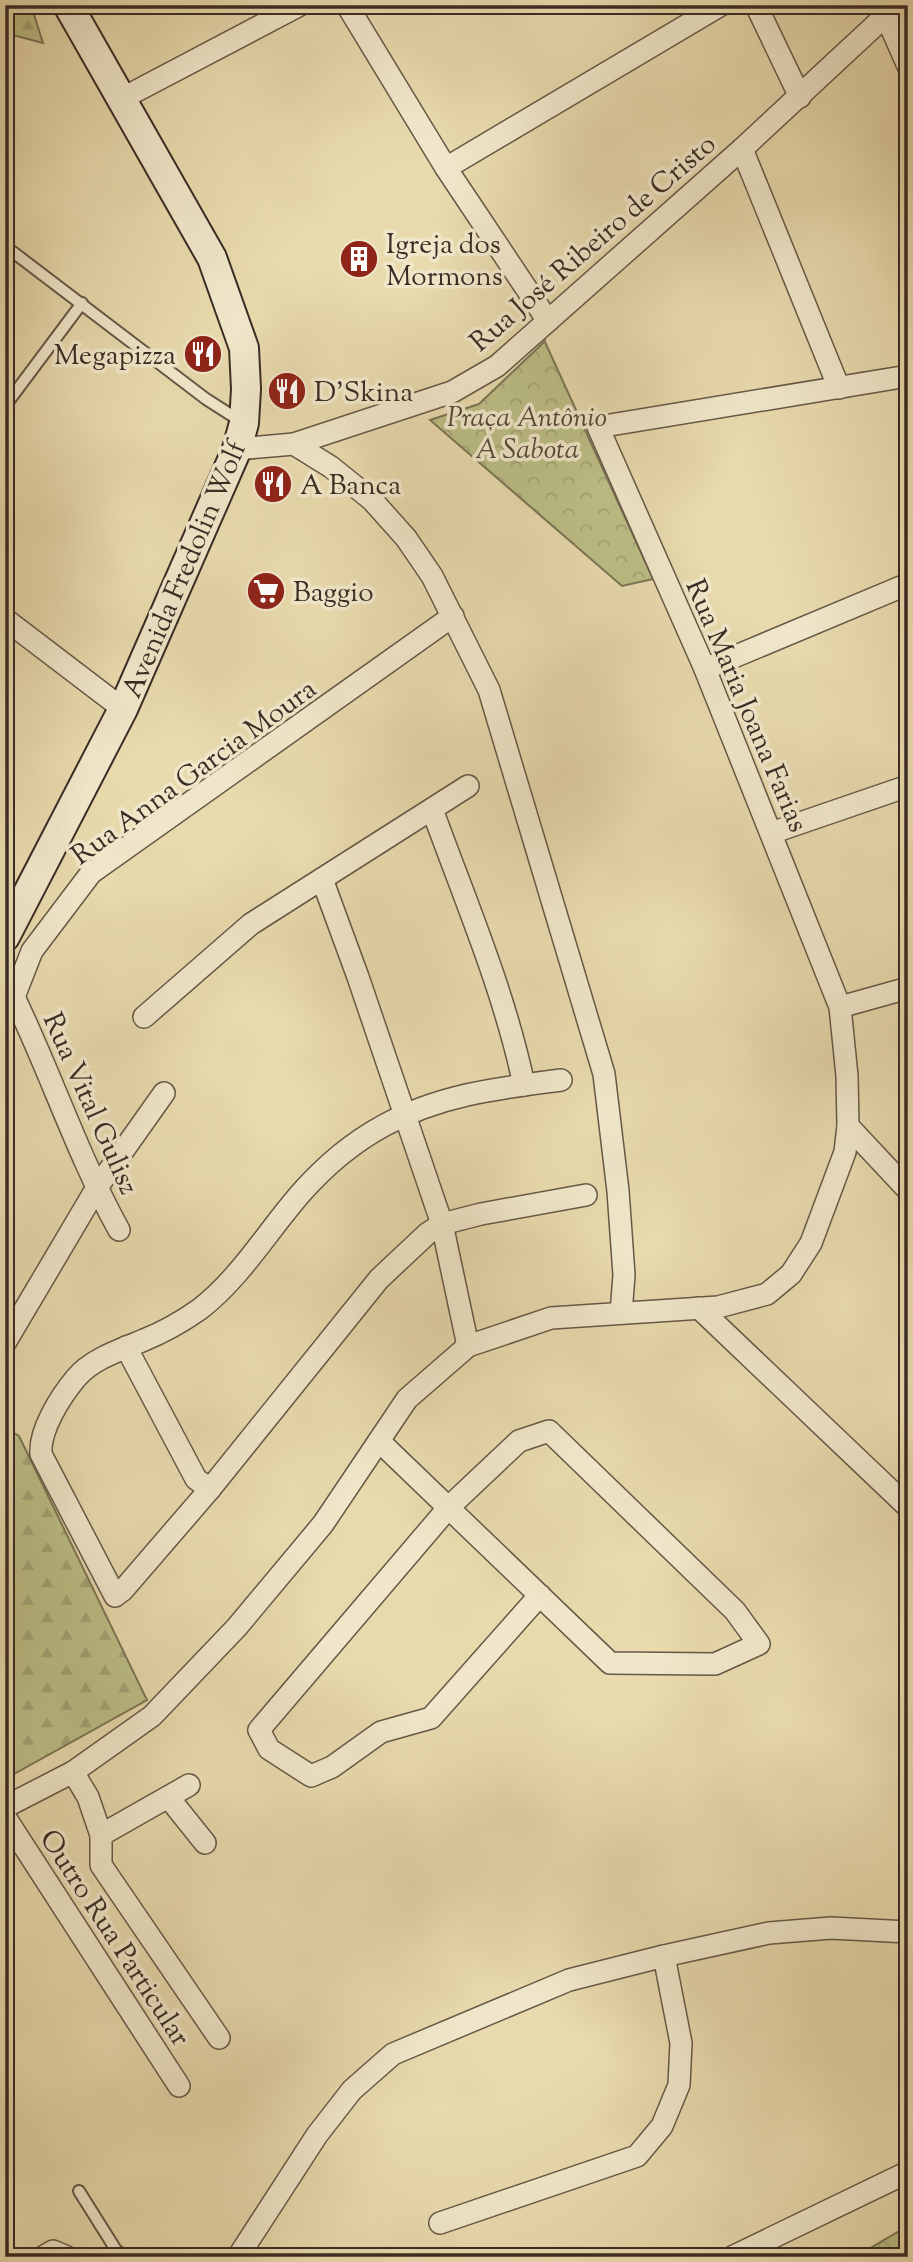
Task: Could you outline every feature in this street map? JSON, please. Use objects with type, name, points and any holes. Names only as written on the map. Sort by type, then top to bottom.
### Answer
[{"type":"main road","name":"Avenida Fredolin Wolf","points":[[5,937],[123,709],[240,436],[246,388],[244,348],[212,258],[68,5]]},
{"type":"street","points":[[123,98],[300,5]]},
{"type":"street","points":[[347,5],[446,168],[548,321]]},
{"type":"street","points":[[446,168],[721,5]]},
{"type":"street","points":[[756,5],[800,97]]},
{"type":"street","points":[[888,9],[908,66]]},
{"type":"street","name":"Rua José Ribeiro de Cristo","points":[[240,436],[294,444],[452,392],[497,366],[800,97],[888,9]]},
{"type":"street","points":[[742,149],[839,388],[908,376]]},
{"type":"street","name":"Rua Maria Joana Farias","points":[[468,1346],[551,1318],[718,1307],[767,1294],[792,1275],[811,1243],[845,1152],[848,1126],[847,1076],[840,1007],[705,669],[598,427],[839,388]]},
{"type":"street","points":[[294,444],[331,467],[372,500],[406,538],[432,576],[489,690],[604,1074],[618,1191],[624,1275],[621,1313]]},
{"type":"street","points":[[705,669],[908,584]]},
{"type":"street","name":"Rua Anna Garcia Moura","points":[[10,1002],[32,951],[91,873],[453,616]]},
{"type":"street","points":[[5,619],[123,709]]},
{"type":"street","points":[[144,1017],[251,924],[468,786]]},
{"type":"street","points":[[771,834],[908,786]]},
{"type":"street","points":[[432,809],[501,998],[524,1085]]},
{"type":"street","points":[[5,1807],[74,1772],[152,1716],[237,1627],[323,1524],[407,1399],[468,1346],[442,1224],[322,879]]},
{"type":"street","points":[[840,1007],[908,988]]},
{"type":"street","name":"Rua Vital Gulisz","points":[[10,1002],[35,1041],[96,1189],[119,1230]]},
{"type":"street","points":[[561,1080],[470,1093],[404,1115],[359,1141],[301,1192],[236,1276],[218,1294],[182,1321],[89,1365],[75,1379],[43,1430],[41,1454],[115,1596],[210,1489],[379,1279],[429,1233],[442,1224],[521,1205],[586,1195]]},
{"type":"street","points":[[5,1343],[96,1189],[164,1093]]},
{"type":"street","points":[[848,1126],[908,1189]]},
{"type":"street","points":[[699,1308],[908,1507]]},
{"type":"street","points":[[126,1347],[196,1479],[210,1489]]},
{"type":"street","points":[[379,1441],[449,1507],[540,1595],[610,1663],[715,1664],[759,1644],[736,1611],[549,1431],[519,1441],[449,1507],[259,1730],[269,1749],[311,1776],[332,1767],[381,1732],[431,1718],[540,1595]]},
{"type":"street","points":[[74,1772],[88,1797],[101,1835],[101,1865],[219,2038]]},
{"type":"street","points":[[101,1835],[189,1785]]},
{"type":"street","points":[[169,1798],[205,1843]]},
{"type":"street","name":"Outro Rua Particular","points":[[5,1817],[179,2086]]},
{"type":"street","points":[[238,2257],[317,2135],[352,2090],[393,2054],[569,1980],[664,1956],[769,1933],[831,1928],[908,1931]]},
{"type":"street","points":[[440,2224],[638,2156],[662,2126],[679,2085],[681,2043],[664,1956]]},
{"type":"street","points":[[732,2257],[908,2172]]},
{"type":"street","points":[[43,2257],[53,2251],[67,2257]]},
{"type":"lane","points":[[5,246],[206,399],[240,436]]},
{"type":"lane","points":[[5,406],[82,303]]},
{"type":"lane","points":[[79,2191],[116,2250],[126,2257]]},
{"type":"green space","points":[[5,5],[31,5],[43,43],[5,33]]},
{"type":"green space","name":"Praça Antônio A Sabota","points":[[545,341],[653,579],[622,586],[430,420],[479,404]]},
{"type":"green space","points":[[5,1428],[19,1436],[147,1700],[5,1779]]},
{"type":"green space","points":[[908,2226],[908,2257],[855,2257]]},
{"type":"place","name":"Igreja dos Mormons","points":[[359,259]]},
{"type":"place","name":"Megapizza","points":[[203,354]]},
{"type":"place","name":"D'Skina","points":[[287,391]]},
{"type":"place","name":"A Banca","points":[[273,484]]},
{"type":"place","name":"Baggio","points":[[266,591]]}]
